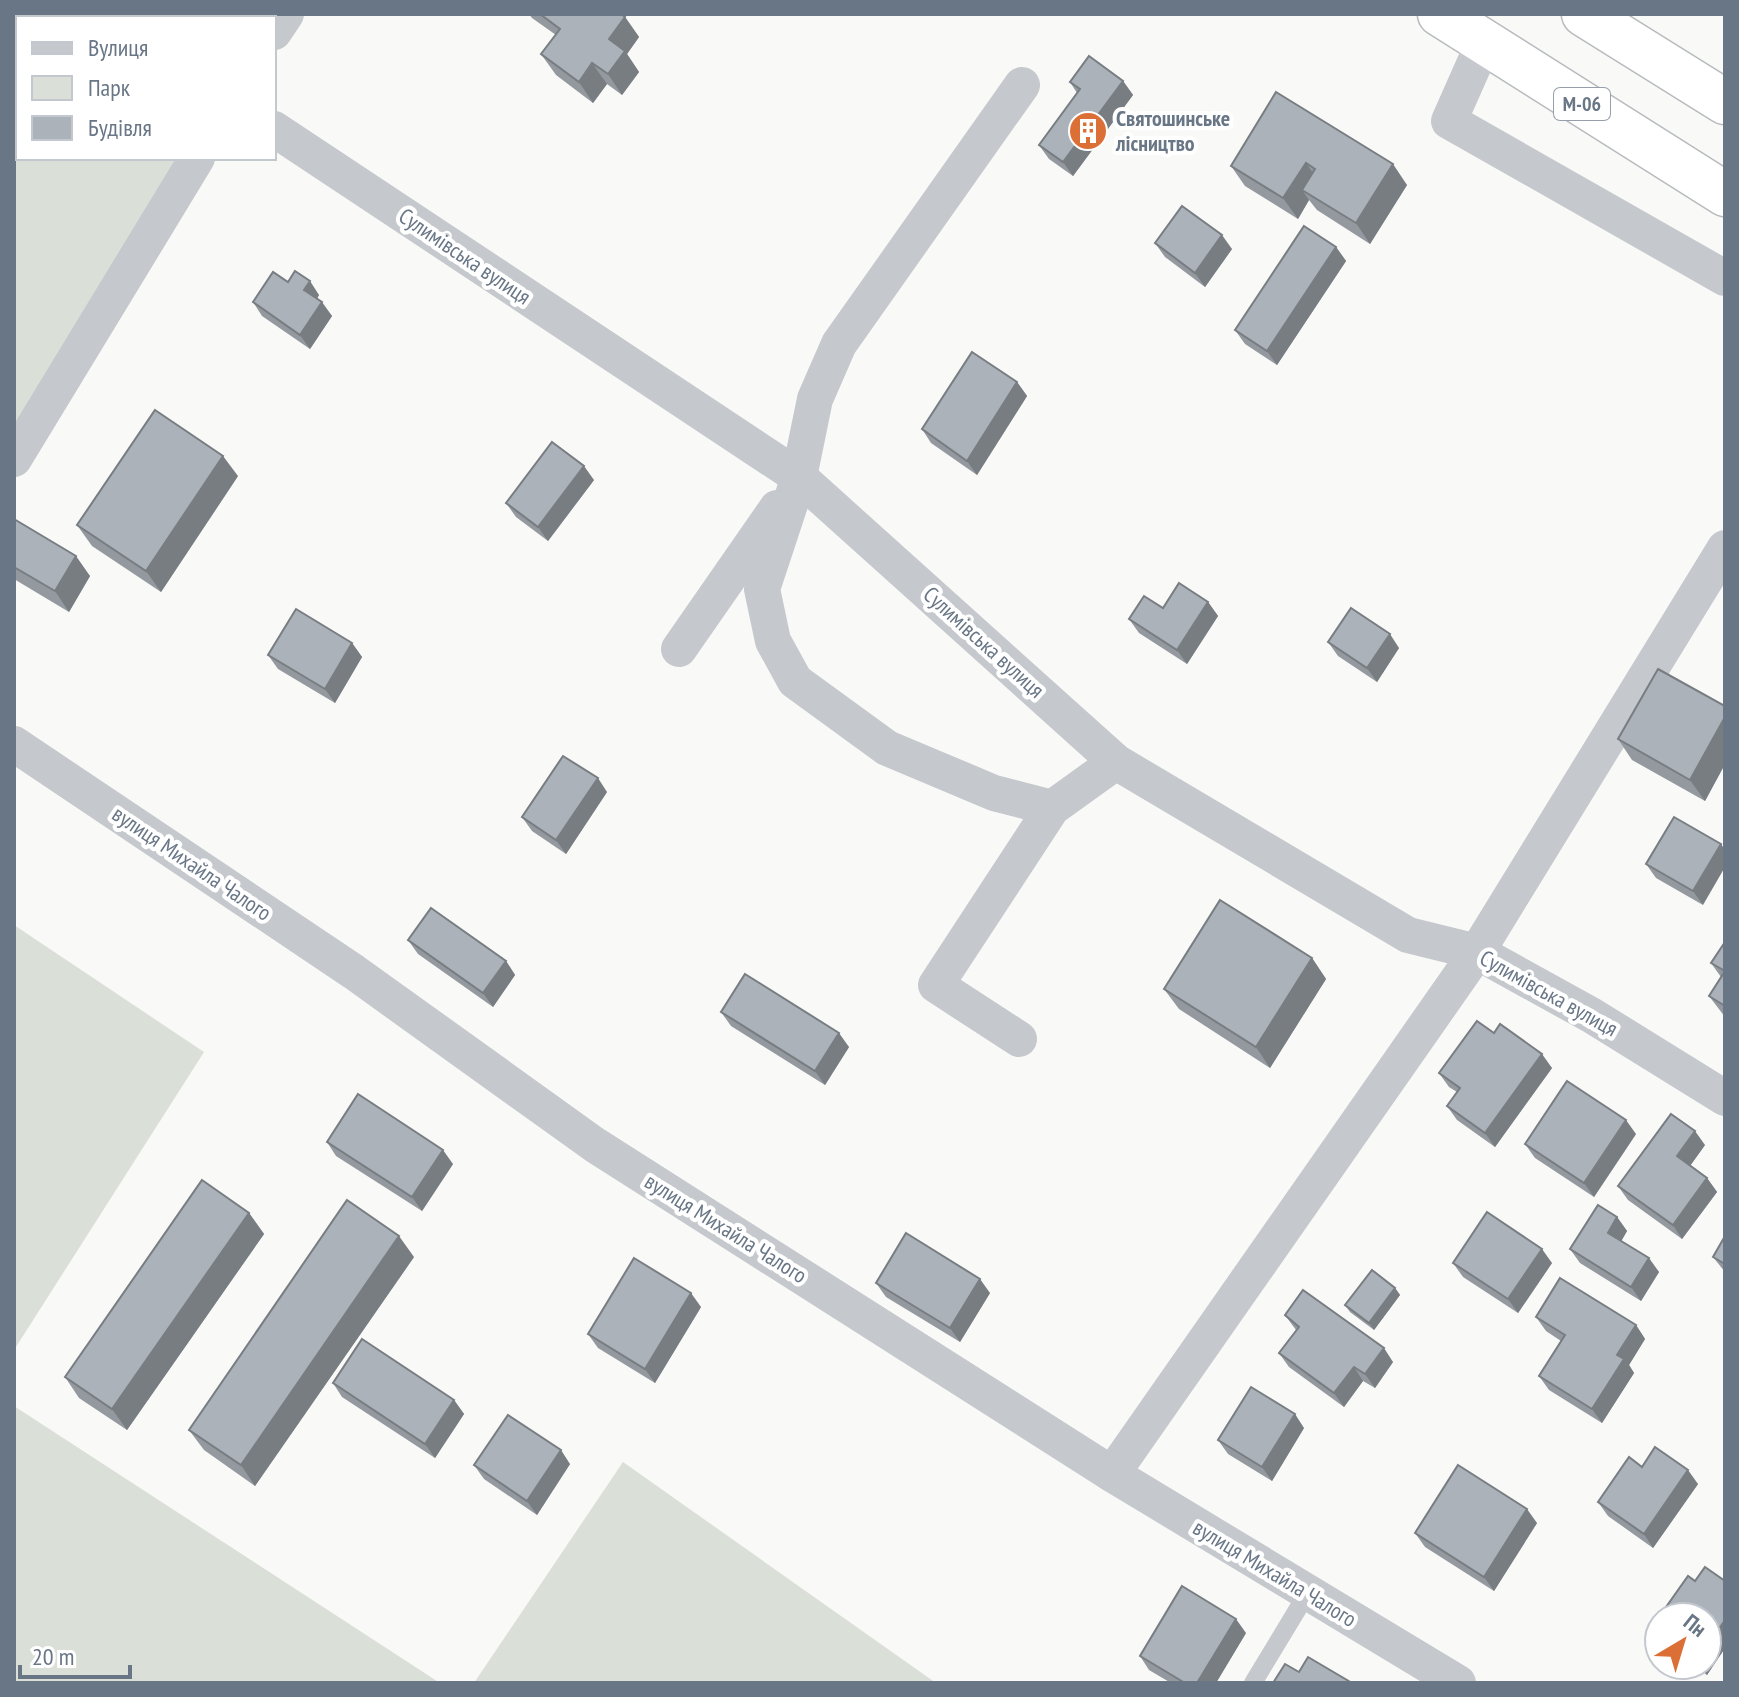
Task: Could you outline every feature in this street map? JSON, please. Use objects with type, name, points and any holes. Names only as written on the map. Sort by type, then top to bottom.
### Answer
[{"type":"highway","name":"М-06","points":[[1440,14],[1725,194]]},
{"type":"highway","points":[[1584,14],[1725,102]]},
{"type":"street","points":[[1484,42],[1449,121],[1725,278]]},
{"type":"street","points":[[1022,85],[839,344],[815,399],[799,477],[762,589],[773,641],[795,681],[887,748],[994,793],[1052,808]]},
{"type":"street","name":"Сулимівська вулиця","points":[[276,130],[799,477],[1116,762],[1408,935],[1477,952],[1591,1015],[1725,1098]]},
{"type":"street","points":[[14,459],[196,160]]},
{"type":"street","points":[[679,649],[799,477]]},
{"type":"street","points":[[1112,1474],[1477,952],[1725,548]]},
{"type":"street","name":"вулиця Михайла Чалого","points":[[14,744],[354,972],[595,1145],[1112,1474],[1458,1683]]},
{"type":"street","points":[[1019,1039],[936,985],[1052,808],[1116,762]]},
{"type":"lane","points":[[1253,1683],[1308,1592]]},
{"type":"green space","points":[[14,14],[288,14],[276,17],[16,16],[16,160],[198,160],[14,462]]},
{"type":"green space","points":[[14,925],[204,1052],[14,1350]]},
{"type":"green space","points":[[14,1406],[440,1683],[14,1683]]},
{"type":"green space","points":[[623,1462],[936,1683],[474,1683]]},
{"type":"building","points":[[540,14],[621,14],[625,17],[609,39],[625,51],[608,74],[592,63],[579,82],[541,54],[560,29]]},
{"type":"building","points":[[1089,56],[1123,81],[1063,162],[1039,145],[1080,89],[1070,82]]},
{"type":"building","points":[[1276,92],[1393,164],[1356,223],[1302,190],[1315,169],[1306,163],[1283,198],[1231,166]]},
{"type":"building","points":[[1182,206],[1222,235],[1195,273],[1155,243]]},
{"type":"building","points":[[1304,226],[1336,247],[1267,351],[1235,330]]},
{"type":"building","points":[[295,271],[310,281],[304,290],[322,302],[300,335],[253,302],[273,272],[288,282]]},
{"type":"building","points":[[972,352],[1017,382],[967,461],[922,429]]},
{"type":"building","points":[[155,410],[223,456],[146,571],[77,525]]},
{"type":"building","points":[[552,442],[584,466],[538,527],[506,503]]},
{"type":"building","points":[[14,519],[76,556],[55,591],[14,567]]},
{"type":"building","points":[[1179,583],[1208,602],[1177,650],[1129,619],[1144,596],[1163,608]]},
{"type":"building","points":[[1351,608],[1390,634],[1367,668],[1328,642]]},
{"type":"building","points":[[296,609],[352,643],[325,689],[268,655]]},
{"type":"building","points":[[1658,669],[1725,706],[1725,717],[1690,780],[1618,739]]},
{"type":"building","points":[[563,756],[598,778],[556,840],[522,817]]},
{"type":"building","points":[[1674,817],[1721,844],[1693,891],[1646,864]]},
{"type":"building","points":[[1220,900],[1312,958],[1256,1047],[1164,989]]},
{"type":"building","points":[[431,908],[506,961],[483,993],[408,940]]},
{"type":"building","points":[[1725,942],[1725,971],[1711,963]]},
{"type":"building","points":[[1725,971],[1725,1006],[1709,996]]},
{"type":"building","points":[[745,974],[839,1033],[815,1071],[721,1012]]},
{"type":"building","points":[[1477,1021],[1494,1033],[1500,1024],[1542,1054],[1485,1133],[1447,1106],[1460,1088],[1439,1073]]},
{"type":"building","points":[[1567,1081],[1626,1120],[1584,1183],[1525,1144]]},
{"type":"building","points":[[358,1094],[443,1150],[412,1197],[327,1142]]},
{"type":"building","points":[[1671,1114],[1695,1131],[1677,1156],[1707,1178],[1673,1225],[1618,1186]]},
{"type":"building","points":[[202,1180],[249,1213],[112,1409],[65,1377]]},
{"type":"building","points":[[347,1200],[399,1236],[241,1465],[189,1430]]},
{"type":"building","points":[[1598,1205],[1617,1217],[1608,1233],[1649,1258],[1631,1287],[1570,1249]]},
{"type":"building","points":[[1487,1212],[1542,1249],[1508,1299],[1453,1263]]},
{"type":"building","points":[[906,1233],[980,1279],[950,1328],[876,1283]]},
{"type":"building","points":[[1725,1236],[1725,1264],[1713,1257]]},
{"type":"building","points":[[634,1258],[691,1293],[645,1369],[588,1334]]},
{"type":"building","points":[[1372,1270],[1395,1288],[1369,1323],[1345,1305]]},
{"type":"building","points":[[1560,1278],[1636,1325],[1617,1355],[1624,1359],[1592,1409],[1539,1376],[1565,1335],[1536,1317]]},
{"type":"building","points":[[1303,1290],[1384,1348],[1365,1374],[1354,1367],[1334,1393],[1279,1353],[1299,1327],[1285,1315]]},
{"type":"building","points":[[362,1339],[454,1400],[425,1444],[333,1383]]},
{"type":"building","points":[[1251,1387],[1295,1414],[1262,1467],[1218,1440]]},
{"type":"building","points":[[508,1415],[561,1450],[527,1501],[474,1465]]},
{"type":"building","points":[[1655,1447],[1688,1470],[1644,1534],[1598,1502],[1629,1457],[1642,1467]]},
{"type":"building","points":[[1458,1465],[1527,1509],[1484,1577],[1415,1533]]},
{"type":"building","points":[[1705,1567],[1725,1581],[1723,1623],[1723,1601],[1670,1601],[1688,1576],[1695,1581]]},
{"type":"building","points":[[1182,1586],[1236,1619],[1197,1683],[1185,1683],[1140,1656]]},
{"type":"building","points":[[1308,1657],[1352,1683],[1273,1683],[1285,1664],[1299,1672]]},
{"type":"place","name":"Святошинське лісництво","points":[[1088,131]]}]
